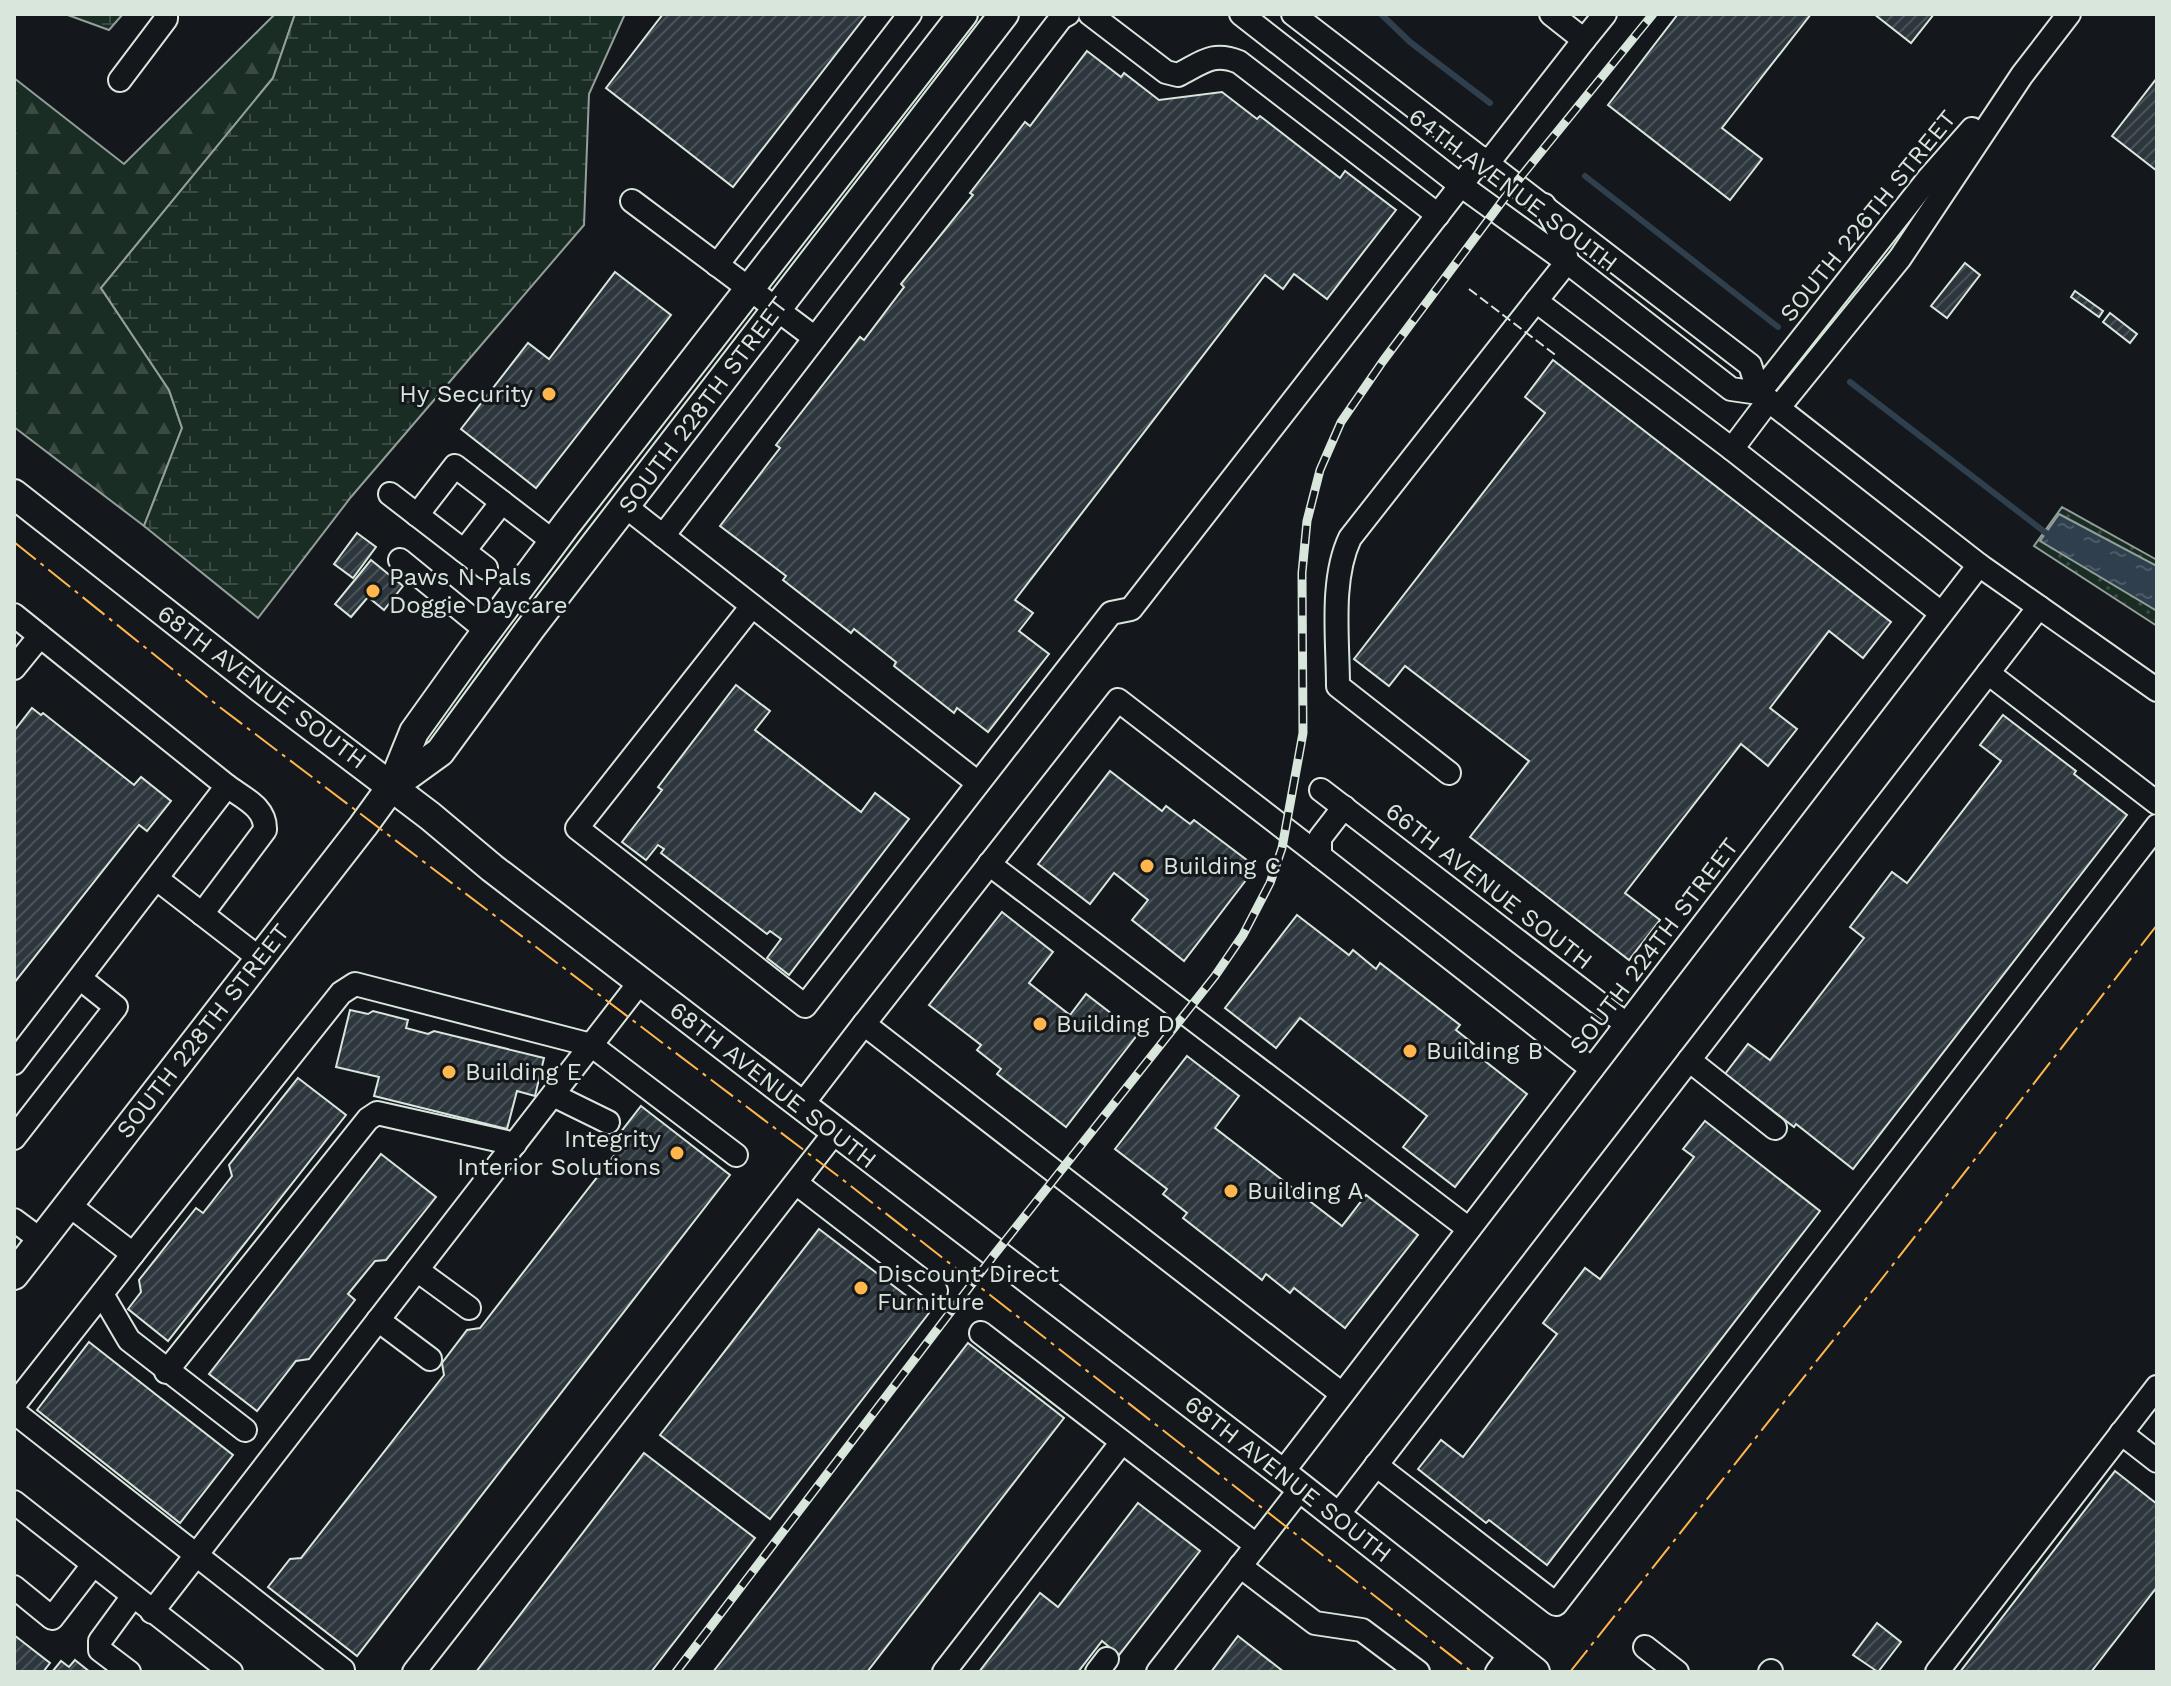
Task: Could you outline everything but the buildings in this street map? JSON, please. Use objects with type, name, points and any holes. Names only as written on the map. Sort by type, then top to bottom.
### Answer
[{"type":"main road","name":"SOUTH 228TH STREET","points":[[14,1275],[392,786],[414,732],[487,631],[963,14]]},
{"type":"main road","name":"SOUTH 228TH STREET","points":[[392,786],[440,752],[1004,14]]},
{"type":"main road","name":"68TH AVENUE SOUTH","points":[[14,494],[261,688],[392,786],[492,868],[1337,1516],[1504,1662],[1535,1672]]},
{"type":"street","points":[[120,80],[166,19],[166,14]]},
{"type":"street","points":[[717,265],[910,14]]},
{"type":"street","points":[[663,536],[1061,18],[1068,14]]},
{"type":"street","points":[[1090,14],[1166,72],[1178,75],[1219,56],[1239,62],[1438,215]]},
{"type":"street","name":"64TH AVENUE SOUTH","points":[[1241,14],[1461,186],[1567,262],[1731,389],[1769,400],[1979,565],[2157,690]]},
{"type":"street","name":"64TH AVENUE SOUTH","points":[[1293,14],[1750,365],[1769,400]]},
{"type":"street","points":[[1551,14],[1584,40]]},
{"type":"street","points":[[752,606],[577,828],[805,1006],[1111,613],[1131,609],[1461,186],[1605,14]]},
{"type":"street","name":"SOUTH 226TH STREET","points":[[1732,449],[1769,400],[1900,258],[2022,75],[2069,14]]},
{"type":"street","points":[[632,201],[815,338]]},
{"type":"street","points":[[1449,773],[1338,686],[1338,578],[1342,555],[1350,538],[1567,262],[1561,235],[1544,205]]},
{"type":"street","points":[[1536,301],[1941,613]]},
{"type":"street","points":[[417,515],[455,466],[554,542]]},
{"type":"street","points":[[390,494],[486,568]]},
{"type":"street","points":[[464,551],[502,502]]},
{"type":"street","points":[[625,506],[978,783]]},
{"type":"street","points":[[400,560],[487,631]]},
{"type":"street","name":"SOUTH 224TH STREET","points":[[1158,1672],[1256,1545],[1342,1394],[1979,565]]},
{"type":"street","points":[[1337,1516],[2039,607]]},
{"type":"street","points":[[14,615],[260,810],[265,830],[202,914]]},
{"type":"street","points":[[14,668],[40,636]]},
{"type":"street","points":[[1988,673],[2157,803]]},
{"type":"street","points":[[801,1106],[1118,700],[1592,1069]]},
{"type":"street","points":[[14,1063],[227,786]]},
{"type":"street","name":"66TH AVENUE SOUTH","points":[[1321,790],[1626,1024]]},
{"type":"street","points":[[1320,856],[1320,838],[1344,807]]},
{"type":"street","points":[[1376,1465],[1556,1604],[2157,826]]},
{"type":"street","points":[[989,864],[1469,1229]]},
{"type":"street","points":[[157,879],[259,958]]},
{"type":"street","points":[[14,1138],[116,1007],[81,979]]},
{"type":"street","points":[[152,1612],[640,982]]},
{"type":"street","points":[[14,1405],[341,993],[355,984],[591,1045],[736,1155]]},
{"type":"street","points":[[864,1024],[1342,1394]]},
{"type":"street","points":[[1689,1060],[1775,1128]]},
{"type":"street","points":[[553,1095],[608,1122]]},
{"type":"street","points":[[166,1372],[368,1119],[377,1113],[515,1144]]},
{"type":"street","points":[[414,1672],[835,1132]]},
{"type":"street","points":[[796,1183],[936,1291]]},
{"type":"street","points":[[69,1205],[133,1254]]},
{"type":"street","points":[[14,1220],[41,1240]]},
{"type":"street","points":[[417,1270],[469,1308]]},
{"type":"street","points":[[102,1294],[129,1340],[166,1372],[245,1430]]},
{"type":"street","points":[[378,1320],[430,1359]]},
{"type":"street","points":[[981,1333],[1256,1545]]},
{"type":"street","points":[[1937,1672],[2157,1387]]},
{"type":"street","points":[[14,1412],[343,1670]]},
{"type":"street","points":[[2121,1433],[2157,1461]]},
{"type":"street","points":[[944,1672],[1122,1442]]},
{"type":"street","points":[[14,1502],[231,1672]]},
{"type":"street","points":[[14,1587],[52,1618],[93,1565]]},
{"type":"street","points":[[1240,1566],[1315,1623],[1362,1630],[1418,1672]]},
{"type":"street","points":[[129,1672],[100,1650],[100,1641],[133,1596]]},
{"type":"street","points":[[1645,1647],[1666,1669]]},
{"type":"green space","points":[[65,14],[123,14],[109,30]]},
{"type":"green space","points":[[275,14],[295,14],[273,78],[101,288],[169,390],[182,428],[144,526],[14,427],[14,78],[124,164]]},
{"type":"green space","points":[[295,14],[625,14],[589,94],[584,225],[351,497],[258,618],[144,526],[182,428],[169,390],[101,288],[273,78]]},
{"type":"green space","points":[[2062,507],[2157,560],[2157,626],[2034,546]]},
{"type":"water","points":[[2059,514],[2157,566],[2157,611],[2040,541]]},
{"type":"waterway","points":[[1381,14],[1410,42],[1490,103]]},
{"type":"waterway","points":[[1585,176],[1778,327]]},
{"type":"waterway","points":[[1850,382],[2046,533]]},
{"type":"railway","points":[[676,1672],[994,1255],[1215,976],[1243,935],[1270,883],[1282,848],[1303,733],[1302,573],[1307,521],[1320,470],[1341,422],[1515,184],[1653,14]]},
{"type":"fence","points":[[1469,289],[1558,357]]},
{"type":"power","points":[[14,542],[217,705],[838,1176],[1472,1672]]},
{"type":"power","points":[[1570,1672],[2157,925]]},
{"type":"place","name":"Hy Security","points":[[549,394]]},
{"type":"place","name":"Paws N Pals Doggie Daycare","points":[[373,591]]},
{"type":"place","name":"Building C","points":[[1147,866]]},
{"type":"place","name":"Building D","points":[[1040,1024]]},
{"type":"place","name":"Building B","points":[[1410,1051]]},
{"type":"place","name":"Building E","points":[[449,1072]]},
{"type":"place","name":"Integrity Interior Solutions","points":[[677,1153]]},
{"type":"place","name":"Building A","points":[[1231,1191]]},
{"type":"place","name":"Discount Direct Furniture","points":[[861,1288]]}]
